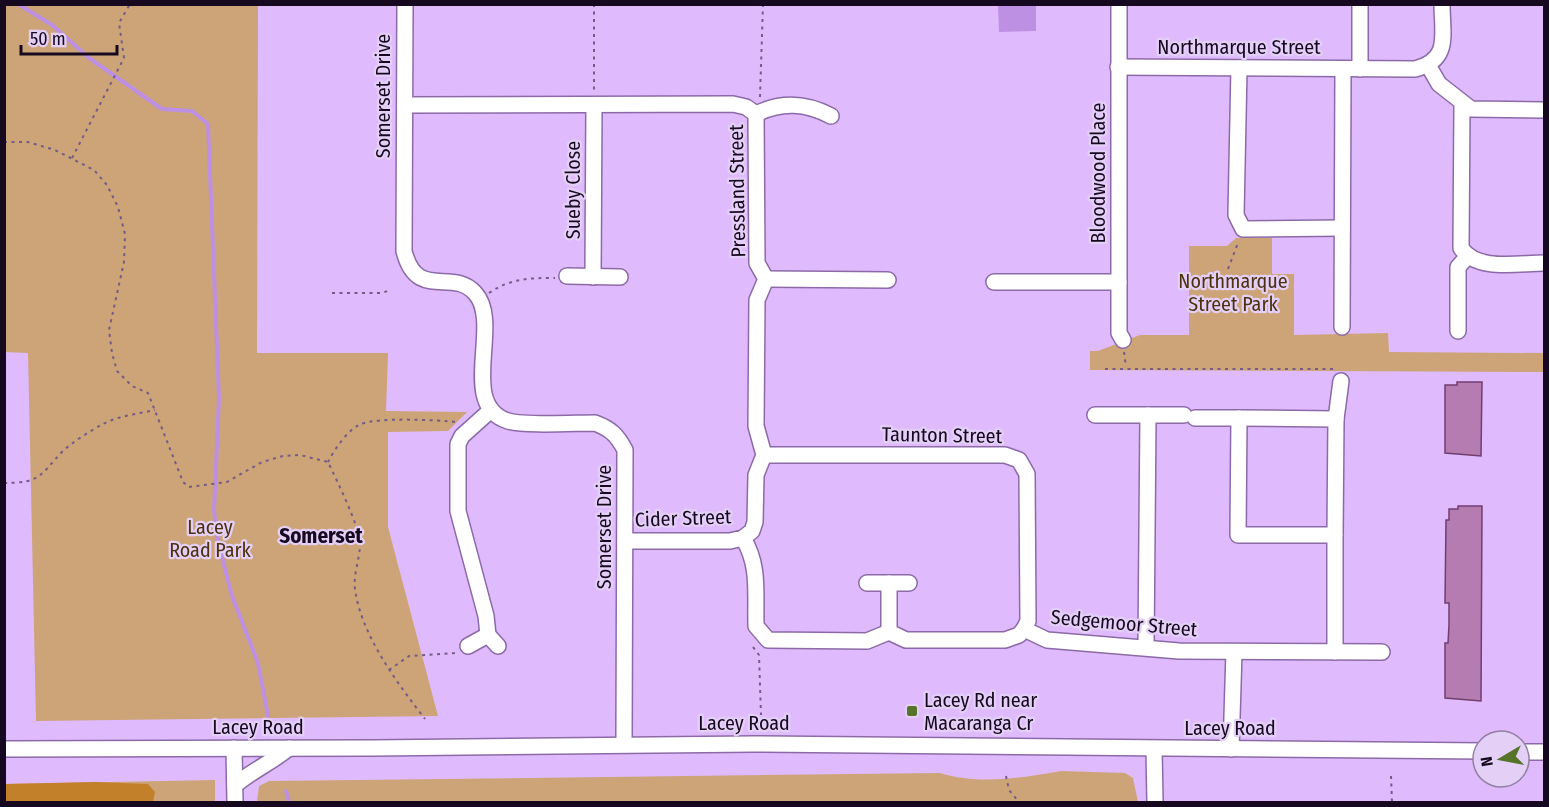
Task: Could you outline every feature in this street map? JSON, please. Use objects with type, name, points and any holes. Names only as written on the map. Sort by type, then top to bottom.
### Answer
[{"type":"street","name":"Somerset Drive","points":[[405,4],[404,251],[408,266],[417,276],[428,282],[462,284],[474,291],[480,300]]},
{"type":"street","name":"Bloodwood Place","points":[[1119,4],[1119,333],[1123,340]]},
{"type":"street","points":[[1360,4],[1360,69]]},
{"type":"street","points":[[1442,4],[1442,53],[1436,62],[1428,65],[1440,84],[1471,109],[1545,110]]},
{"type":"street","name":"Northmarque Street","points":[[1118,67],[1415,69],[1428,65]]},
{"type":"street","points":[[1239,68],[1236,215],[1243,229],[1342,228]]},
{"type":"street","points":[[1342,327],[1343,69]]},
{"type":"street","name":"Pressland Street","points":[[405,105],[733,104],[746,107],[756,114],[757,263],[765,279],[757,300],[756,311],[756,426],[764,455]]},
{"type":"street","points":[[1462,104],[1461,248],[1467,257],[1477,262],[1545,263]]},
{"type":"street","name":"Sueby Close","points":[[593,277],[594,105]]},
{"type":"street","points":[[756,114],[771,106],[785,105],[812,106],[831,116]]},
{"type":"street","points":[[1458,332],[1458,267],[1467,257]]},
{"type":"street","points":[[567,276],[621,277]]},
{"type":"street","points":[[765,279],[888,280]]},
{"type":"street","points":[[994,282],[1119,282]]},
{"type":"street","points":[[468,646],[493,640],[460,523],[458,444],[462,436],[491,410],[483,390],[484,315],[480,300]]},
{"type":"street","points":[[1335,652],[1336,419],[1341,381]]},
{"type":"street","name":"Somerset Drive","points":[[491,410],[508,421],[595,423],[608,428],[617,436],[625,450],[624,744]]},
{"type":"street","points":[[1095,415],[1336,419]]},
{"type":"street","points":[[1146,647],[1148,415]]},
{"type":"street","points":[[1239,418],[1238,535],[1335,535]]},
{"type":"street","points":[[764,455],[756,475],[755,522],[752,531],[743,538],[755,565],[756,626],[768,640],[867,641],[889,632],[889,583]]},
{"type":"street","name":"Taunton Street","points":[[764,455],[1005,455],[1019,460],[1027,474],[1028,621],[1024,629]]},
{"type":"street","name":"Cider Street","points":[[625,541],[730,541],[743,538]]},
{"type":"street","points":[[867,583],[909,583]]},
{"type":"street","name":"Sedgemoor Street","points":[[889,632],[906,640],[1005,640],[1019,635],[1024,629],[1047,640],[1146,647],[1234,652],[1382,652]]},
{"type":"street","points":[[1231,749],[1234,652]]},
{"type":"street","name":"Lacey Road","points":[[4,748],[289,748],[624,744],[1471,751]]},
{"type":"street","points":[[234,748],[235,802]]},
{"type":"street","points":[[235,785],[270,764],[289,748]]},
{"type":"street","points":[[1154,749],[1155,802]]},
{"type":"path","points":[[72,158],[124,58],[119,23],[130,4]]},
{"type":"path","points":[[594,4],[594,105]]},
{"type":"path","points":[[756,114],[762,92],[763,4]]},
{"type":"path","points":[[4,142],[27,142],[72,158],[94,170],[107,184],[118,207],[125,243],[124,261],[109,330],[117,372],[132,386],[148,393],[183,482],[189,487],[221,483],[262,462],[283,456],[300,455],[328,462]]},
{"type":"path","points":[[1228,269],[1243,229]]},
{"type":"path","points":[[480,300],[503,284],[524,278],[567,276]]},
{"type":"path","points":[[332,293],[382,293],[390,290]]},
{"type":"path","points":[[1105,369],[1342,369],[1341,381]]},
{"type":"path","points":[[4,483],[21,483],[41,475],[50,469],[63,451],[100,426],[155,410]]},
{"type":"path","points":[[425,718],[390,670],[375,642],[355,590],[360,543],[355,522],[328,462],[334,449],[360,424],[375,421],[458,422],[464,420]]},
{"type":"path","points":[[390,670],[409,656],[456,654],[468,646]]},
{"type":"path","points":[[753,647],[759,655],[761,715]]},
{"type":"path","points":[[1006,776],[1010,790],[1019,802]]},
{"type":"path","points":[[1391,776],[1392,802]]},
{"type":"green space","name":"Lacey Road Park","points":[[5,4],[258,5],[257,353],[388,353],[386,411],[467,412],[448,431],[388,432],[388,527],[438,716],[36,721],[28,353],[4,352]]},
{"type":"green space","name":"Northmarque Street Park","points":[[1236,238],[1272,238],[1272,274],[1294,274],[1294,335],[1388,333],[1389,352],[1544,353],[1544,372],[1090,370],[1090,351],[1098,351],[1140,335],[1189,335],[1189,246],[1227,246]]},
{"type":"green space","points":[[1061,771],[1125,773],[1133,778],[1138,802],[257,802],[259,786],[269,781],[940,773],[970,779],[985,779],[1015,778]]},
{"type":"green space","points":[[215,780],[215,802],[5,802],[4,784]]},
{"type":"shaded area","points":[[998,5],[1036,5],[1036,31],[999,32]]},
{"type":"shaded area","points":[[95,782],[148,784],[155,792],[153,802],[5,802],[5,784]]},
{"type":"building","points":[[1457,382],[1482,382],[1481,456],[1445,453],[1445,385],[1457,385]]},
{"type":"building","points":[[1458,506],[1482,506],[1481,701],[1445,698],[1445,643],[1448,643],[1449,625],[1449,603],[1445,603],[1446,520],[1449,520],[1449,509],[1458,509]]},
{"type":"waterway","points":[[18,4],[52,25],[89,58],[162,109],[192,111],[208,124],[219,398],[214,511],[217,538],[232,596],[258,663],[268,716]]},
{"type":"waterway","points":[[286,791],[289,802]]},
{"type":"place","name":"Lacey Rd near Macaranga Cr","points":[[912,711]]},
{"type":"district","name":"Somerset","points":[[321,536]]}]
